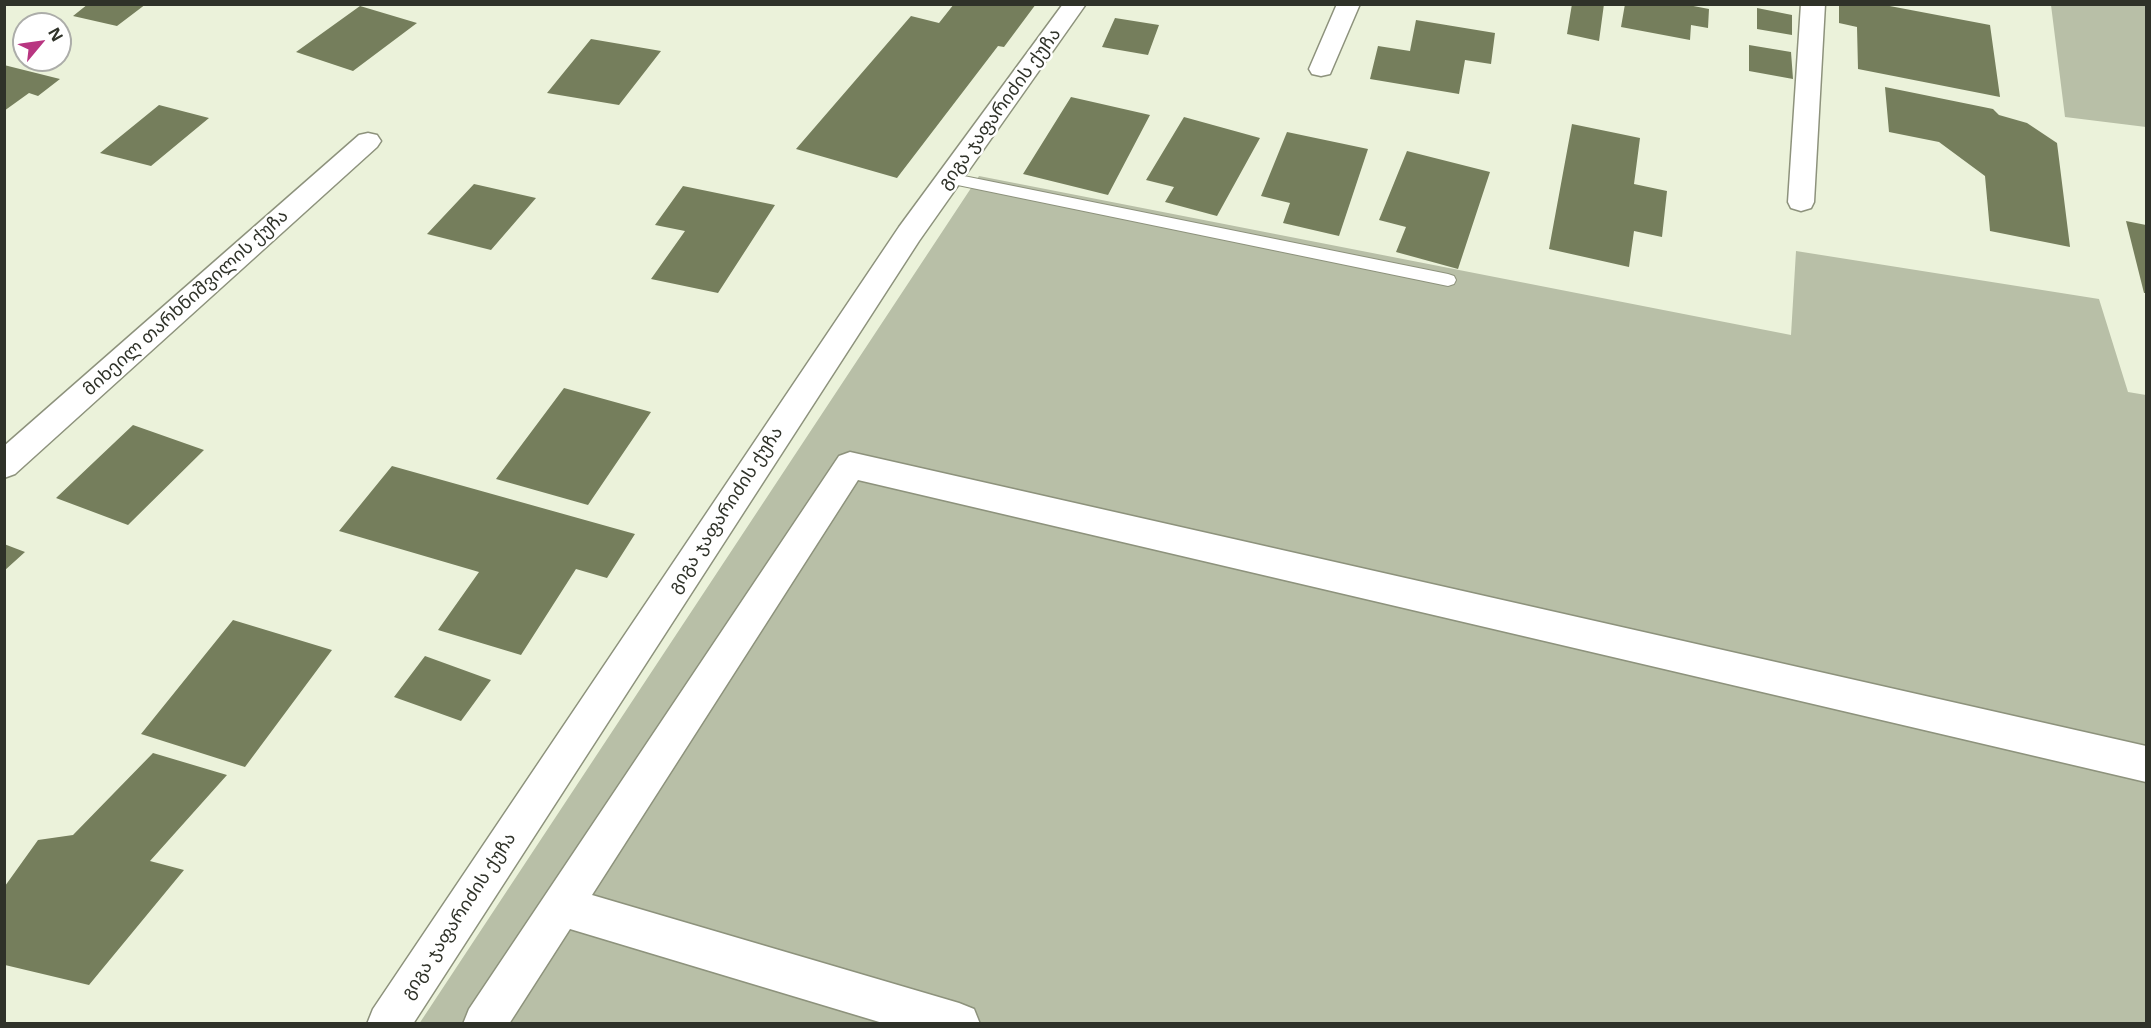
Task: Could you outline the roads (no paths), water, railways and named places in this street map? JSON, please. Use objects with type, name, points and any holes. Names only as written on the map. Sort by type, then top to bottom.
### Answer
[{"type":"street","name":"გიგა ჯაფარიძის ქუჩა","points":[[388,1023],[909,234],[1075,4]]},
{"type":"street","points":[[1321,69],[1349,4]]},
{"type":"street","points":[[1801,202],[1813,4]]},
{"type":"street","name":"მიხეილ თარხნიშვილის ქუჩა","points":[[4,465],[368,141]]},
{"type":"street","points":[[484,1023],[850,465],[2146,764]]},
{"type":"street","points":[[561,906],[959,1023]]},
{"type":"lane","points":[[950,178],[1448,280]]}]
